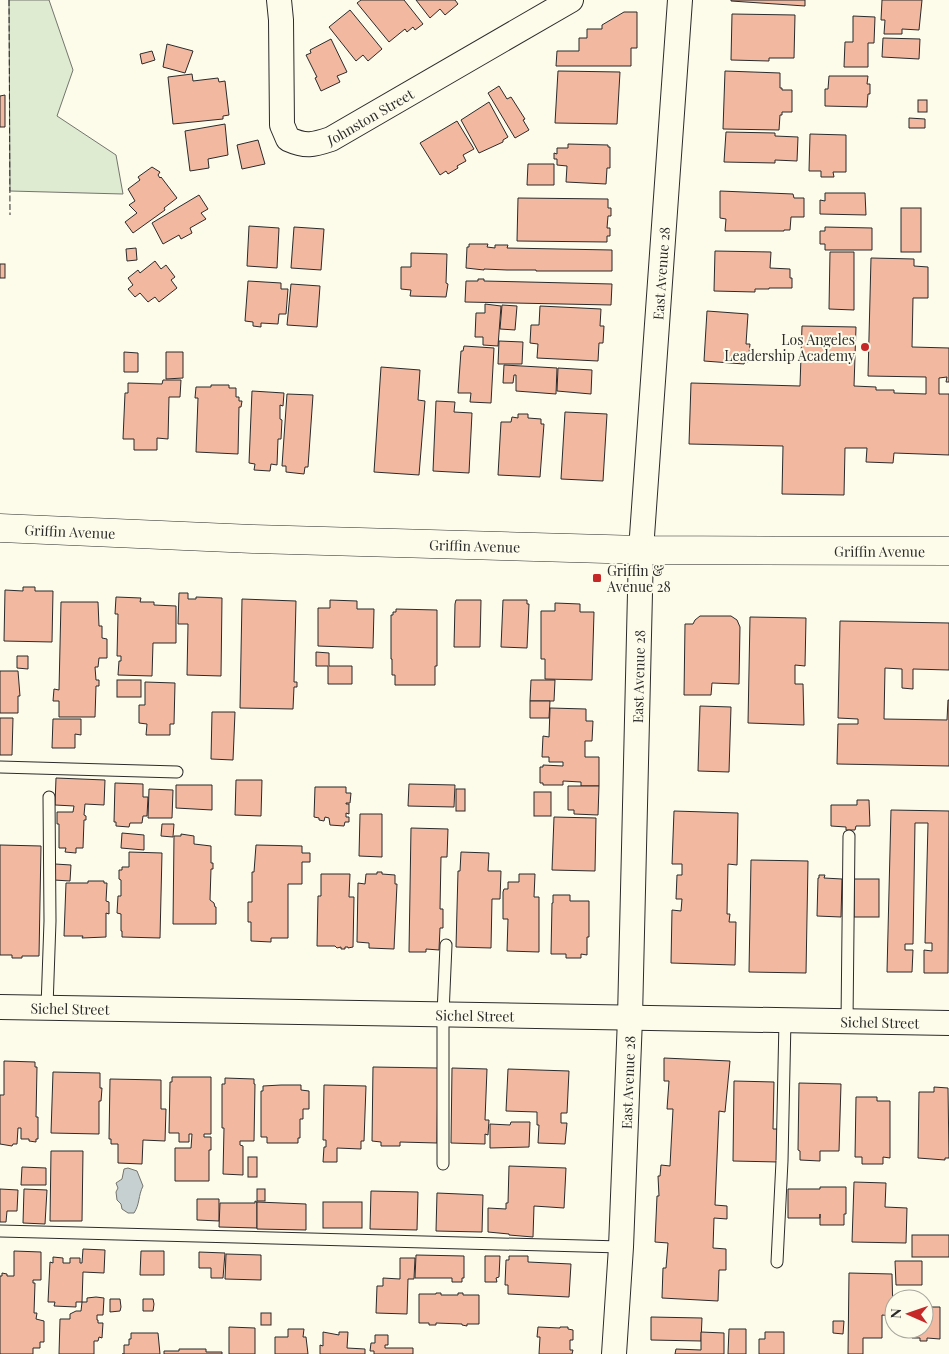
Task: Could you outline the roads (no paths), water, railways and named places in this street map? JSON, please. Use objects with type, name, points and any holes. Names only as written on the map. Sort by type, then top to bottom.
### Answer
[{"type":"street","name":"Johnston Street","points":[[279,0],[282,20],[282,126],[288,140],[301,145],[316,144],[331,139],[571,0]]},
{"type":"street","name":"East Avenue 28","points":[[614,1354],[621,1247],[630,1018],[641,550],[680,0]]},
{"type":"street","name":"Griffin Avenue","points":[[0,528],[253,539],[641,550],[949,551]]},
{"type":"street","name":"Sichel Street","points":[[0,1007],[949,1023]]},
{"type":"lane","points":[[0,767],[177,772]]},
{"type":"lane","points":[[47,1008],[50,920],[49,797]]},
{"type":"lane","points":[[846,1021],[849,836]]},
{"type":"lane","points":[[443,1164],[443,1014],[446,945]]},
{"type":"lane","points":[[777,1262],[782,1161],[785,1020]]},
{"type":"lane","points":[[0,1231],[621,1247]]},
{"type":"place","name":"Los Angeles Leadership Academy","points":[[865,347]]},
{"type":"place","name":"Griffin & Avenue 28","points":[[597,578]]}]
